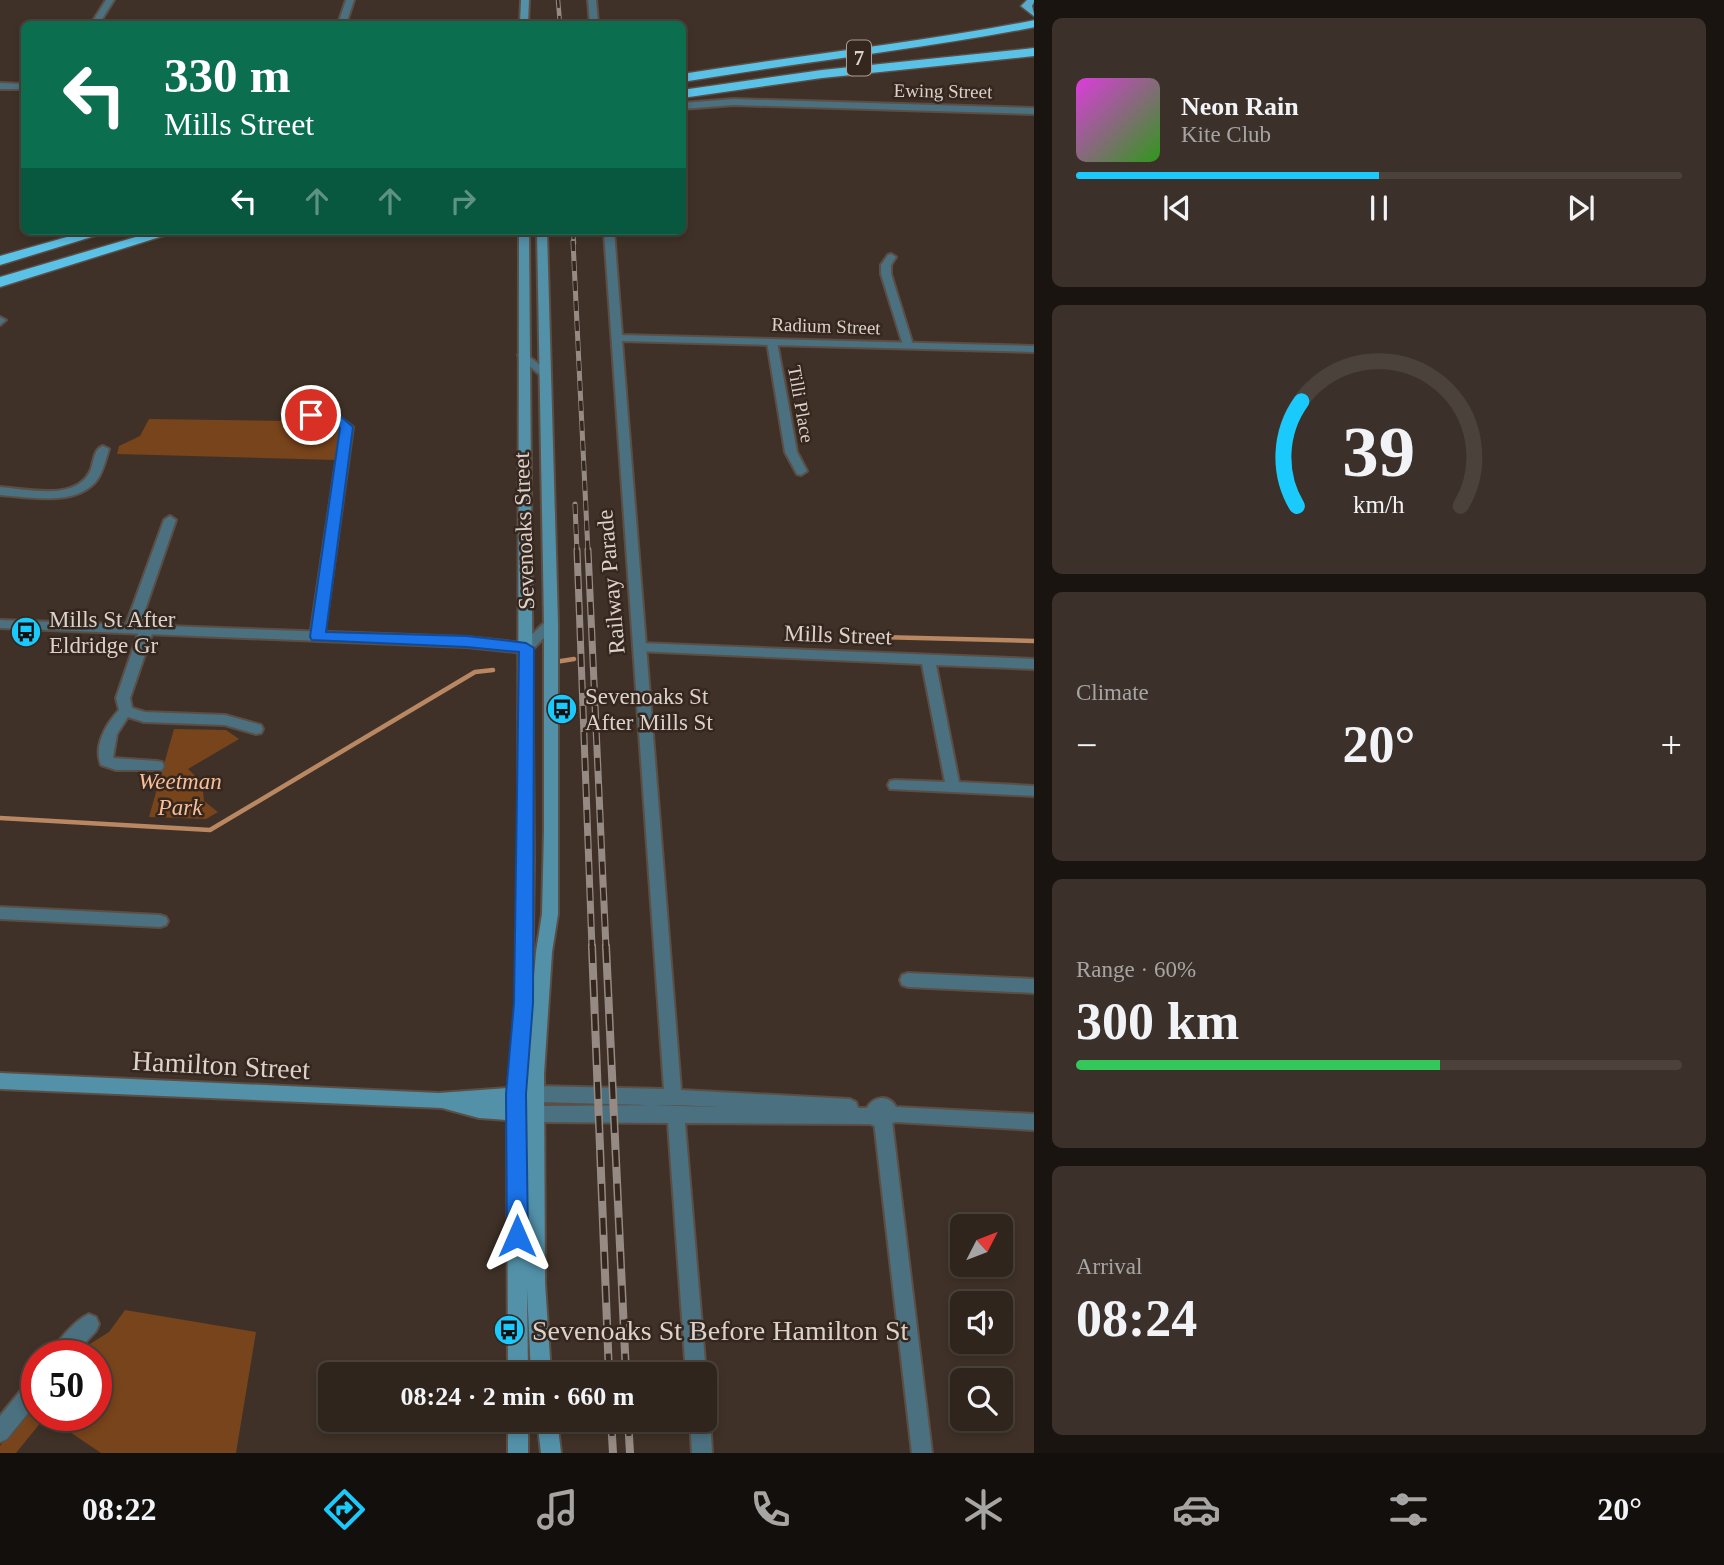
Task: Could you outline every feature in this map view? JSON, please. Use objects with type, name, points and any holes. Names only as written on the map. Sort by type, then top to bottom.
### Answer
[{"type":"highway","points":[[964,23],[1003,20],[1030,13]]},
{"type":"highway","name":"7","points":[[686,75],[966,37],[1030,13]]},
{"type":"highway","name":"7","points":[[686,82],[949,47],[1030,13]]},
{"type":"highway","name":"7","points":[[686,75],[768,55],[915,30]]},
{"type":"highway","points":[[686,93],[997,52],[1034,43]]},
{"type":"highway","name":"7","points":[[886,68],[1034,52]]},
{"type":"highway","points":[[0,261],[90,235]]},
{"type":"highway","points":[[0,281],[144,235]]},
{"type":"highway","points":[[0,281],[158,235]]},
{"type":"main road","points":[[524,0],[524,21]]},
{"type":"main road","name":"Sevenoaks Street","points":[[518,1362],[516,1103],[524,1003],[529,643],[523,355],[524,235]]},
{"type":"main road","name":"Sevenoaks Street","points":[[540,1362],[535,1270],[536,1094],[540,999],[550,914],[551,660],[542,235]]},
{"type":"main road","name":"Hamilton Street","points":[[0,1081],[439,1101],[479,1110],[516,1103],[536,1094]]},
{"type":"main road","name":"Hamilton Street","points":[[516,1103],[536,1114]]},
{"type":"main road","points":[[518,1432],[519,1453]]},
{"type":"main road","points":[[549,1432],[551,1453]]},
{"type":"street","points":[[97,21],[110,0]]},
{"type":"street","points":[[343,21],[350,0]]},
{"type":"street","points":[[592,0],[594,21]]},
{"type":"street","points":[[0,86],[21,87]]},
{"type":"street","name":"Ewing Street","points":[[686,106],[734,103],[1034,111]]},
{"type":"street","name":"Railway Parade","points":[[609,235],[695,1362]]},
{"type":"street","points":[[891,257],[886,265],[886,274],[908,345]]},
{"type":"street","name":"Radium Street","points":[[616,338],[1034,349]]},
{"type":"street","name":"Tilli Place","points":[[772,342],[791,452],[801,471]]},
{"type":"street","points":[[523,355],[543,348]]},
{"type":"street","points":[[523,355],[544,373]]},
{"type":"street","points":[[288,414],[333,417],[346,427],[317,637]]},
{"type":"street","points":[[0,491],[58,493],[78,490],[91,480],[103,449]]},
{"type":"street","points":[[156,766],[116,765],[106,761],[104,753],[113,729],[126,711],[123,698],[138,630],[170,520]]},
{"type":"street","points":[[0,624],[529,643],[551,660]]},
{"type":"street","points":[[529,643],[551,624]]},
{"type":"street","name":"Mills Street","points":[[641,648],[1034,664]]},
{"type":"street","points":[[928,659],[953,788]]},
{"type":"street","points":[[126,711],[144,717],[225,720],[256,729]]},
{"type":"street","points":[[895,785],[1034,791]]},
{"type":"street","points":[[0,913],[160,921]]},
{"type":"street","points":[[908,979],[1034,986]]},
{"type":"street","name":"Hamilton Street","points":[[536,1094],[674,1105],[1034,1122]]},
{"type":"street","name":"Hamilton Street","points":[[536,1114],[674,1105]]},
{"type":"street","points":[[881,1115],[922,1453]]},
{"type":"street","points":[[74,1340],[89,1324]]},
{"type":"street","points":[[0,1432],[21,1406]]},
{"type":"street","points":[[701,1432],[702,1453]]},
{"type":"green space","points":[[297,418],[331,419],[341,427],[335,460],[117,454],[119,446],[140,436],[149,419],[287,421]]},
{"type":"green space","name":"Weetman Park","points":[[174,729],[226,730],[239,739],[188,769],[202,782],[204,801],[218,812],[206,819],[149,817]]},
{"type":"green space","points":[[125,1310],[256,1332],[236,1453],[101,1453],[68,1431],[112,1431],[112,1340],[96,1340],[109,1332]]},
{"type":"green space","points":[[21,1419],[21,1431],[34,1431],[16,1453],[0,1453],[0,1446]]},
{"type":"waterway","points":[[879,637],[1034,641]]},
{"type":"waterway","points":[[555,662],[574,659]]},
{"type":"waterway","points":[[0,818],[210,830],[475,672],[493,670]]},
{"type":"railway","points":[[558,0],[560,21]]},
{"type":"railway","points":[[573,235],[574,243]]},
{"type":"railway","points":[[573,241],[588,552]]},
{"type":"railway","points":[[575,504],[577,552]]},
{"type":"railway","points":[[577,550],[592,948]]},
{"type":"railway","points":[[588,550],[606,948]]},
{"type":"railway","points":[[592,946],[609,1362]]},
{"type":"railway","points":[[606,946],[625,1362]]},
{"type":"railway","points":[[612,1432],[613,1453]]},
{"type":"railway","points":[[629,1432],[630,1453]]},
{"type":"place","name":"Mills St After Eldridge Gr","points":[[26,632]]},
{"type":"place","name":"Sevenoaks St After Mills St","points":[[562,709]]},
{"type":"place","name":"Sevenoaks St Before Hamilton St","points":[[509,1330]]},
{"type":"route","points":[[311,415],[333,417],[343,421],[346,427],[317,637],[467,642],[526,648],[524,1003],[516,1094],[517,1236]]}]
